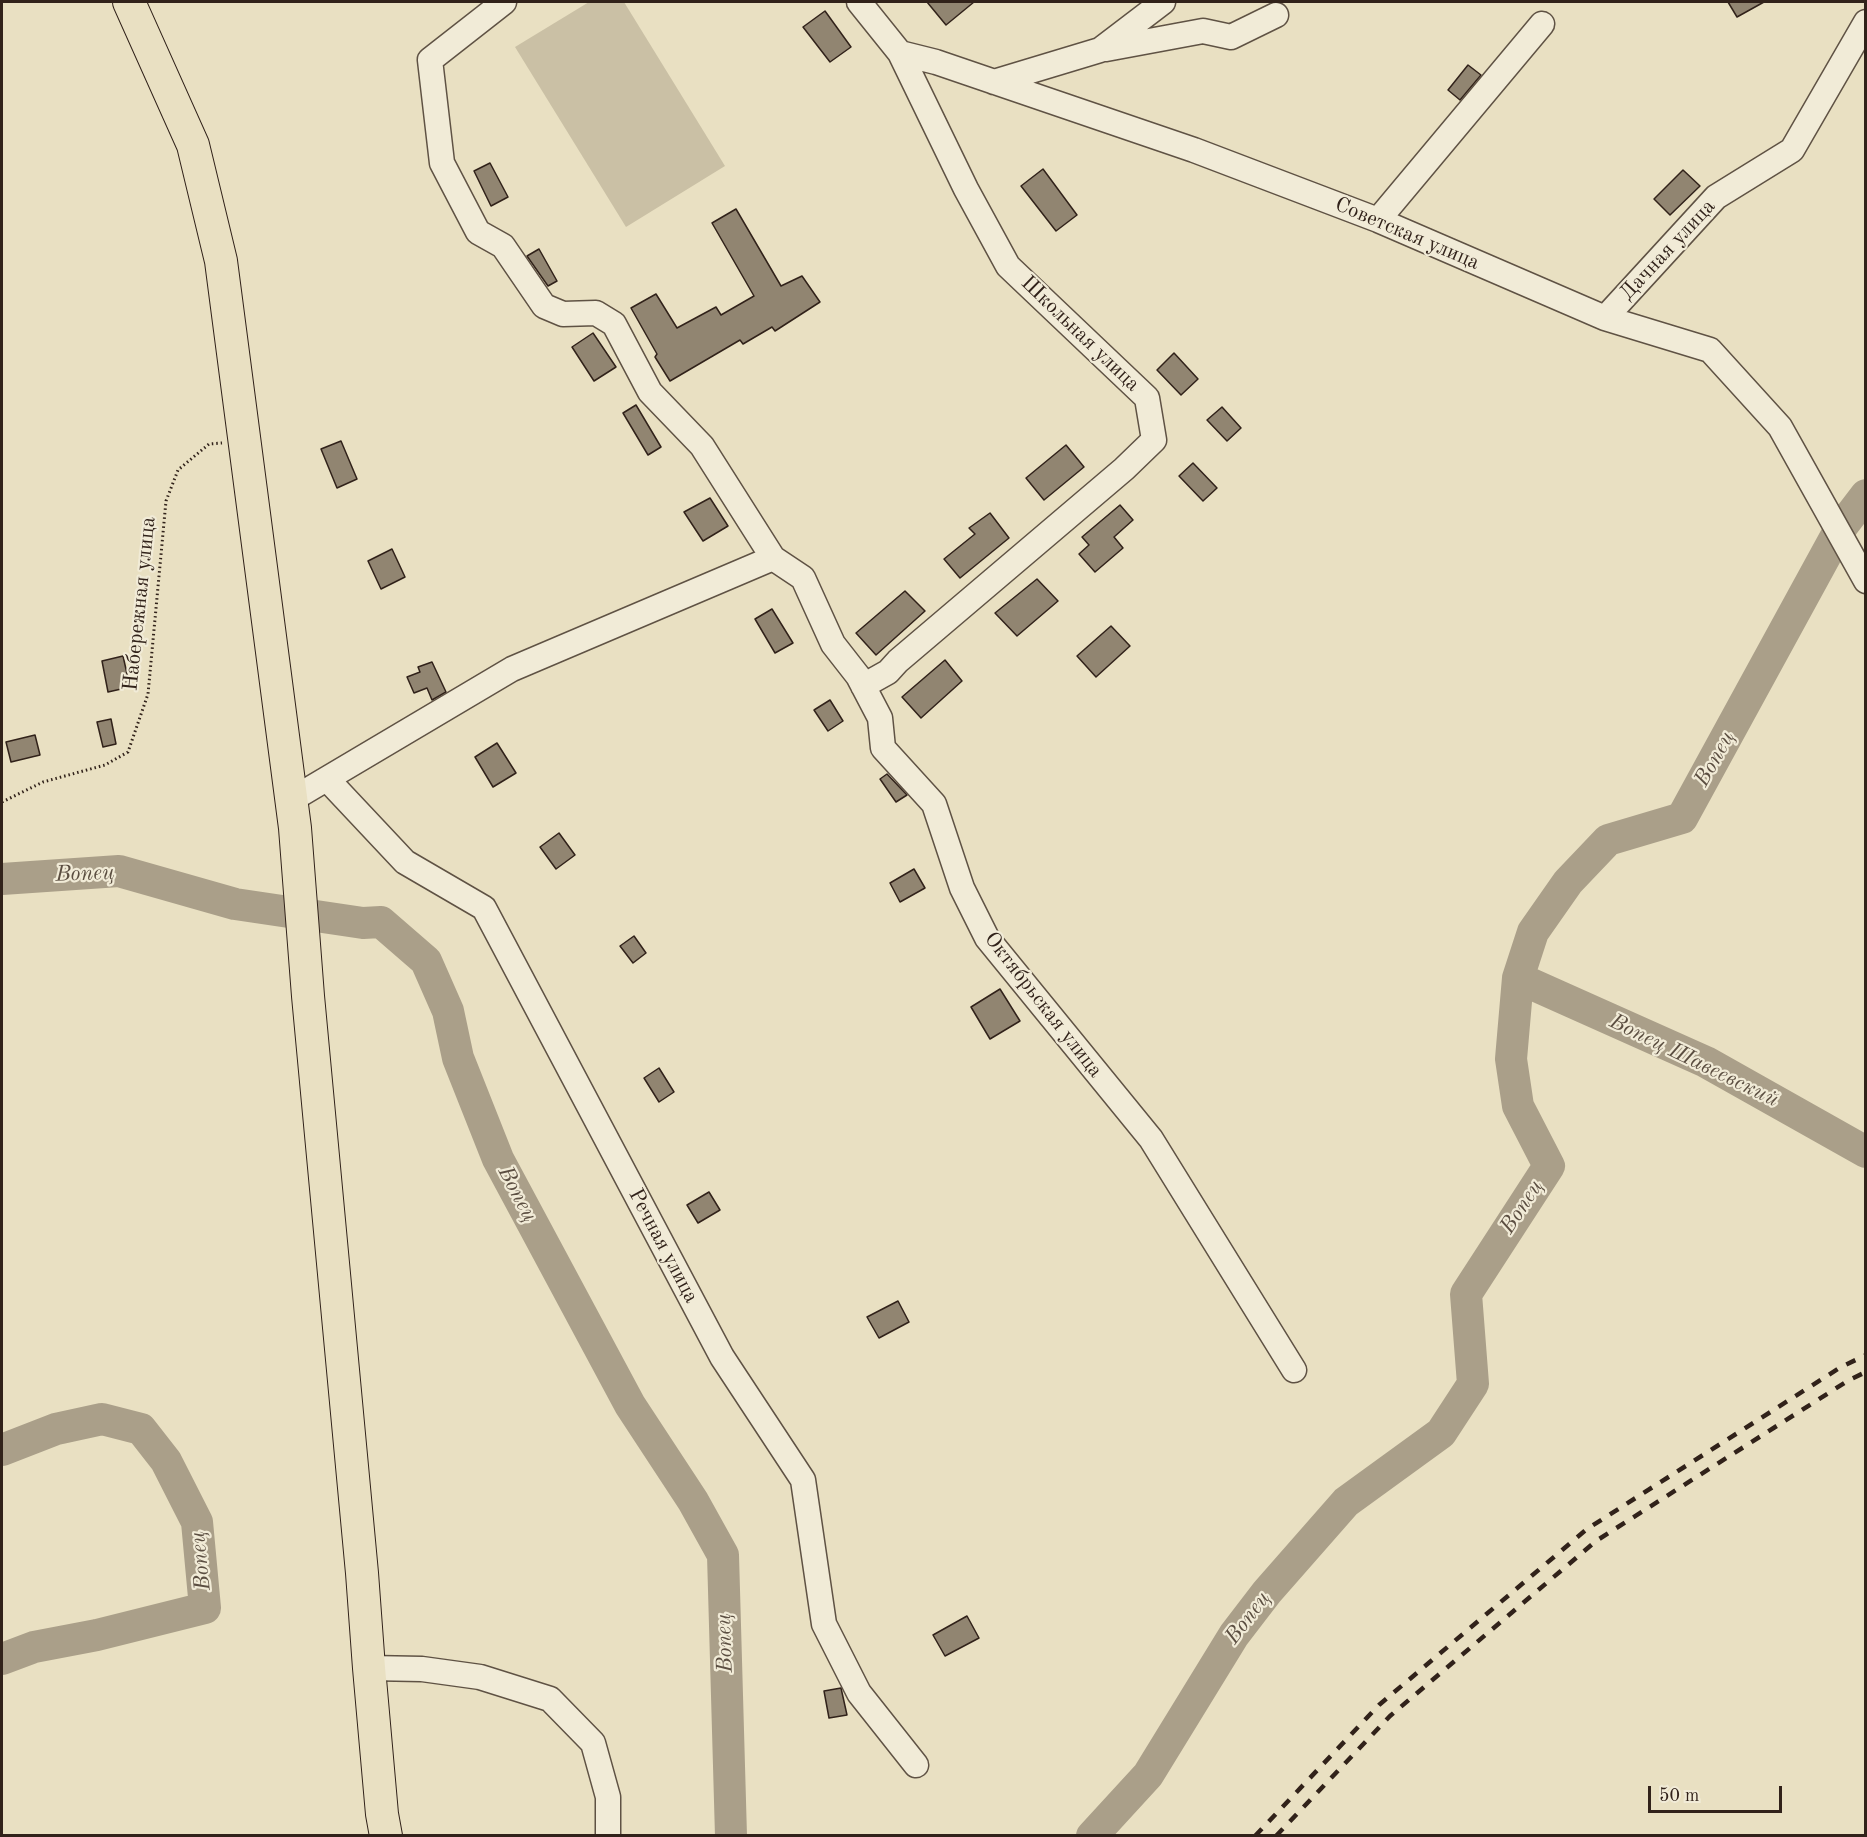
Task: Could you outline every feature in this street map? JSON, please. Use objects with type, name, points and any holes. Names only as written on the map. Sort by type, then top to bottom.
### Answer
[{"type":"main road","points":[[129,2],[193,145],[221,261],[293,814],[386,1836]]},
{"type":"street","name":"Октябрьская улица","points":[[504,2],[430,60],[442,163],[478,232],[502,246],[544,306],[563,314],[596,313],[614,324],[650,392],[702,446],[773,558],[803,578],[832,644],[858,676],[880,718],[884,748],[934,804],[962,888],[987,938],[1150,1139],[1294,1370]]},
{"type":"street","points":[[859,2],[900,53]]},
{"type":"street","points":[[1100,50],[1163,2]]},
{"type":"street","points":[[994,82],[1100,50],[1203,31],[1232,37],[1276,15]]},
{"type":"street","name":"Дачная улица","points":[[1605,318],[1716,197],[1792,150],[1866,22]]},
{"type":"street","points":[[1378,220],[1542,24]]},
{"type":"street","name":"Советская улица","points":[[900,53],[936,62],[1194,150],[1378,220],[1605,318],[1710,350],[1780,427],[1866,581]]},
{"type":"street","name":"Школьная улица","points":[[863,686],[888,672],[898,661],[1124,469],[1154,440],[1147,398],[1008,266],[966,189],[900,53]]},
{"type":"street","points":[[293,814],[327,779],[512,669],[712,586],[773,558]]},
{"type":"street","name":"Речная улица","points":[[327,779],[405,862],[484,908],[722,1357],[802,1480],[824,1624],[859,1693],[916,1765]]},
{"type":"street","points":[[369,1668],[422,1669],[480,1677],[550,1699],[593,1743],[608,1797],[608,1836]]},
{"type":"path","name":"Набережная улица","points":[[2,802],[44,782],[105,765],[128,752],[148,694],[166,501],[178,470],[209,444],[245,441]]},
{"type":"shaded area","points":[[589,2],[624,2],[725,166],[626,227],[515,47]]},
{"type":"building","points":[[927,2],[974,2],[946,25]]},
{"type":"building","points":[[1728,2],[1764,2],[1737,17]]},
{"type":"building","points":[[825,11],[851,47],[830,62],[803,27]]},
{"type":"building","points":[[1468,65],[1481,75],[1460,100],[1448,90]]},
{"type":"building","points":[[490,163],[508,197],[491,206],[474,171]]},
{"type":"building","points":[[1043,169],[1077,215],[1056,231],[1021,186]]},
{"type":"building","points":[[1683,170],[1700,186],[1670,215],[1654,199]]},
{"type":"building","points":[[736,209],[781,286],[802,276],[820,302],[775,331],[772,327],[743,344],[740,340],[670,381],[655,357],[657,354],[631,308],[656,294],[677,328],[716,307],[721,315],[754,296],[712,223]]},
{"type":"building","points":[[539,249],[557,281],[548,286],[527,256]]},
{"type":"building","points":[[593,333],[616,367],[594,381],[572,347]]},
{"type":"building","points":[[1174,353],[1198,379],[1181,395],[1157,370]]},
{"type":"building","points":[[636,405],[661,447],[648,455],[623,413]]},
{"type":"building","points":[[1222,407],[1241,428],[1227,441],[1207,420]]},
{"type":"building","points":[[341,441],[357,479],[337,488],[321,449]]},
{"type":"building","points":[[1066,445],[1084,467],[1044,500],[1026,478]]},
{"type":"building","points":[[1193,463],[1217,488],[1203,501],[1179,476]]},
{"type":"building","points":[[710,498],[728,526],[703,541],[684,512]]},
{"type":"building","points":[[1120,505],[1133,520],[1114,537],[1123,548],[1095,572],[1079,554],[1089,545],[1082,537]]},
{"type":"building","points":[[990,513],[1009,538],[960,578],[944,559],[975,534],[969,528]]},
{"type":"building","points":[[392,549],[405,577],[381,589],[368,561]]},
{"type":"building","points":[[1037,579],[1058,601],[1017,636],[995,613]]},
{"type":"building","points":[[905,591],[925,611],[876,655],[856,633]]},
{"type":"building","points":[[772,609],[793,643],[775,653],[755,619]]},
{"type":"building","points":[[1111,626],[1130,646],[1096,677],[1077,656]]},
{"type":"building","points":[[123,656],[130,687],[108,692],[102,661]]},
{"type":"building","points":[[945,660],[962,681],[921,718],[902,697]]},
{"type":"building","points":[[432,662],[446,692],[432,700],[427,688],[414,693],[407,677],[420,672],[418,667]]},
{"type":"building","points":[[830,700],[843,721],[828,731],[814,710]]},
{"type":"building","points":[[111,719],[116,744],[103,747],[97,722]]},
{"type":"building","points":[[35,735],[40,755],[11,762],[6,742]]},
{"type":"building","points":[[497,743],[516,773],[493,787],[475,757]]},
{"type":"building","points":[[887,774],[907,795],[896,802],[880,779]]},
{"type":"building","points":[[559,833],[575,855],[556,869],[540,847]]},
{"type":"building","points":[[914,869],[925,888],[900,902],[890,883]]},
{"type":"building","points":[[634,936],[646,953],[633,963],[620,946]]},
{"type":"building","points":[[1000,989],[1020,1021],[990,1039],[971,1007]]},
{"type":"building","points":[[659,1068],[674,1092],[659,1102],[644,1078]]},
{"type":"building","points":[[709,1192],[720,1210],[698,1223],[687,1205]]},
{"type":"building","points":[[898,1301],[909,1322],[879,1338],[867,1317]]},
{"type":"building","points":[[967,1616],[979,1638],[945,1656],[933,1635]]},
{"type":"building","points":[[841,1688],[847,1715],[829,1718],[824,1691]]},
{"type":"waterway","name":"Вопец","points":[[1092,1836],[1148,1775],[1234,1635],[1267,1592],[1346,1502],[1441,1433],[1473,1384],[1466,1294],[1549,1166],[1518,1106],[1511,1059],[1518,978],[1533,932],[1568,882],[1608,840],[1682,818],[1840,529],[1866,495]]},
{"type":"waterway","name":"Вопец","points":[[2,879],[119,871],[235,904],[363,923],[381,922],[426,961],[448,1011],[458,1058],[498,1159],[630,1405],[693,1501],[723,1555],[731,1836]]},
{"type":"waterway","name":"Вопец Шавеевский","points":[[1518,978],[1706,1062],[1866,1152]]},
{"type":"waterway","name":"Вопец","points":[[2,1450],[56,1429],[102,1419],[141,1429],[166,1461],[197,1522],[205,1608],[97,1635],[34,1647],[2,1659]]},
{"type":"railway","points":[[1255,1836],[1379,1705],[1587,1529],[1841,1367],[1866,1355]]},
{"type":"railway","points":[[1276,1836],[1390,1716],[1596,1541],[1849,1380],[1866,1372]]}]
